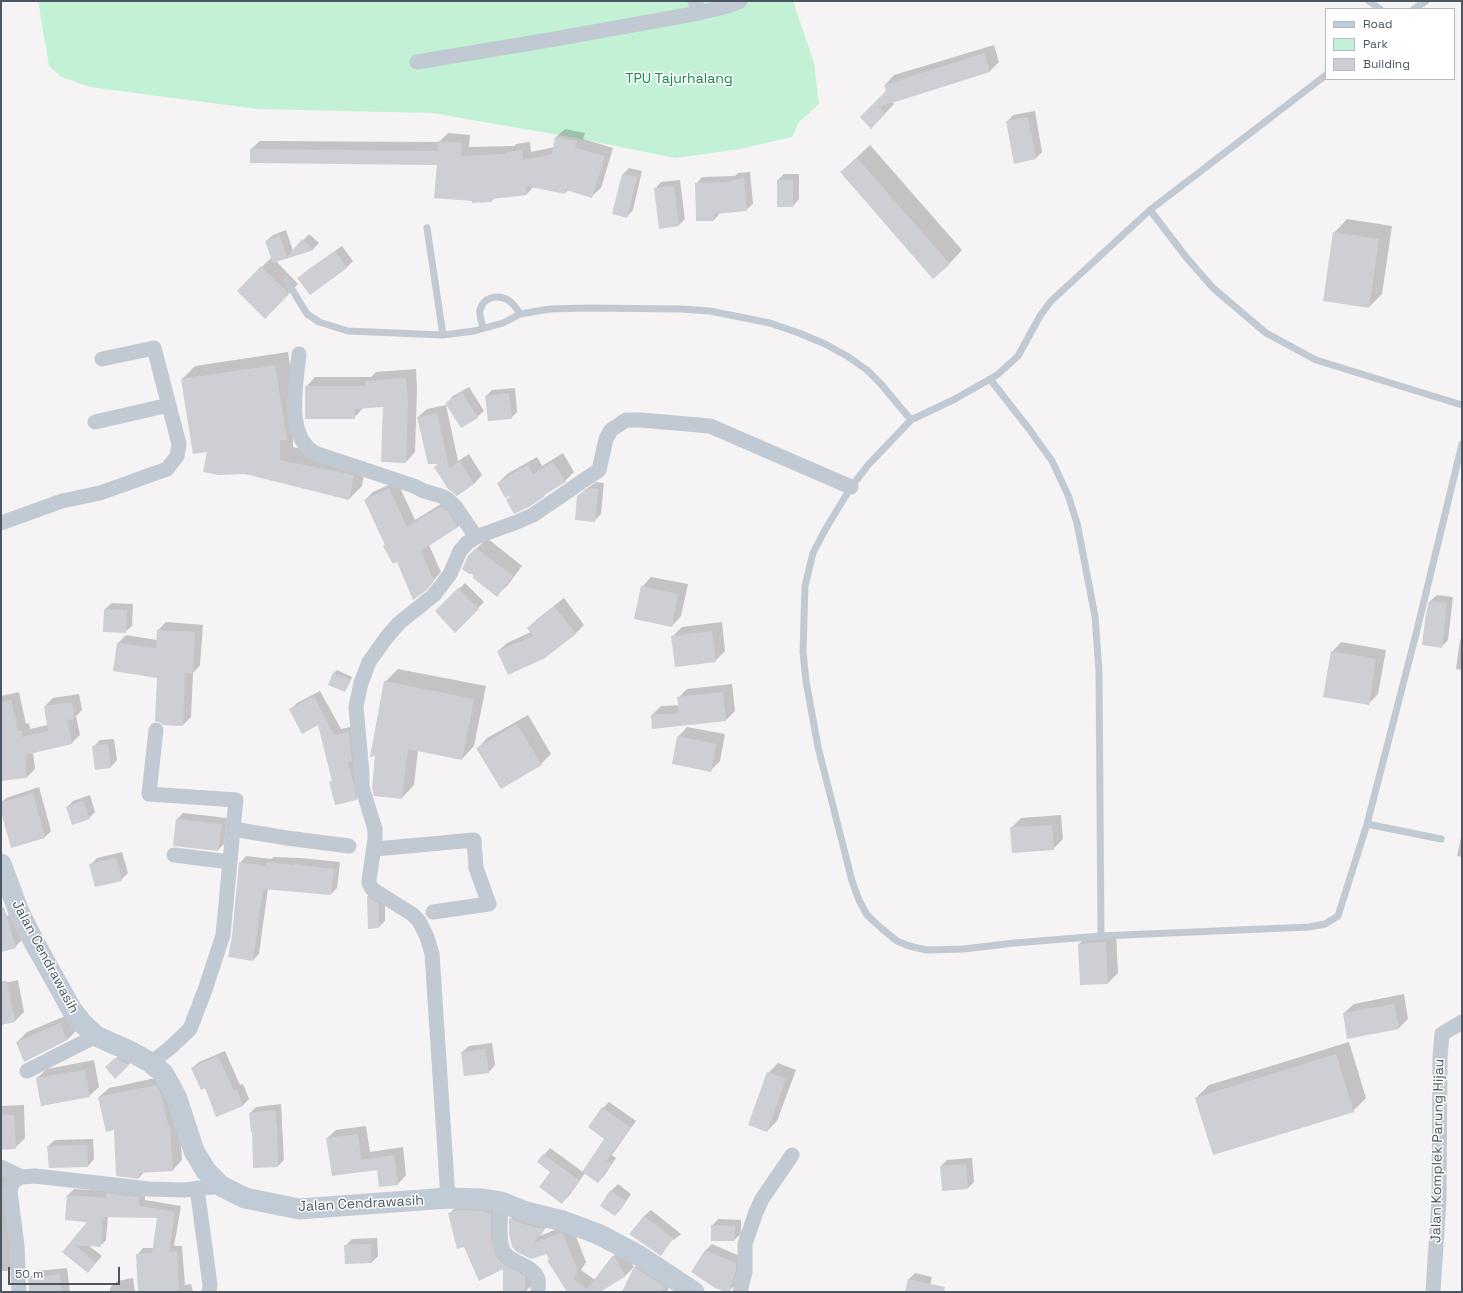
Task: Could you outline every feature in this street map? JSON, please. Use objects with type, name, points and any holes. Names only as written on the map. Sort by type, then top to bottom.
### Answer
[{"type":"street","points":[[417,62],[549,40],[697,7],[728,6],[740,1]]},
{"type":"street","points":[[1,523],[62,501],[100,493],[167,468],[177,456],[179,444],[154,348],[102,359]]},
{"type":"street","points":[[299,354],[295,416],[300,436],[307,447],[315,453],[401,483],[414,486],[424,492],[441,496],[455,506],[476,538]]},
{"type":"street","points":[[95,422],[169,405]]},
{"type":"street","points":[[448,1198],[432,954],[427,937],[419,921],[412,914],[372,889],[369,883],[375,849],[375,829],[362,787],[356,707],[361,682],[370,662],[386,638],[399,623],[434,595],[450,574],[460,552],[467,544],[476,538],[533,515],[599,470],[606,439],[612,430],[626,420],[710,426],[851,487]]},
{"type":"street","points":[[151,1063],[171,1047],[190,1028],[223,935],[236,800],[149,794],[156,730]]},
{"type":"street","points":[[233,829],[349,846]]},
{"type":"street","points":[[375,849],[474,840],[476,868],[489,904],[433,912]]},
{"type":"street","points":[[174,855],[230,862]]},
{"type":"street","name":"Jalan Cendrawasih","points":[[1,864],[19,912],[75,1014],[82,1024],[96,1036],[130,1051],[151,1063],[163,1073],[177,1099],[194,1151],[206,1171],[221,1186],[245,1198],[298,1209],[448,1198],[483,1199],[501,1202],[526,1212],[563,1221],[598,1234],[638,1255],[694,1292]]},
{"type":"street","name":"Jalan Komplek Parung Hijau","points":[[1433,1292],[1439,1200],[1440,1057],[1442,1034],[1462,1022]]},
{"type":"street","points":[[27,1071],[96,1036]]},
{"type":"street","points":[[740,1292],[745,1272],[745,1244],[756,1212],[762,1199],[792,1155]]},
{"type":"street","points":[[1,1168],[21,1177]]},
{"type":"street","points":[[19,1292],[17,1246],[10,1191],[13,1182],[21,1177],[35,1176],[150,1189],[184,1190],[221,1186]]},
{"type":"street","points":[[197,1188],[210,1285],[209,1292]]},
{"type":"street","points":[[501,1202],[502,1247],[510,1258],[535,1273],[538,1280],[538,1292]]},
{"type":"lane","points":[[1369,1],[1379,8]]},
{"type":"lane","points":[[1416,8],[1426,1]]},
{"type":"lane","points":[[1325,77],[1150,210],[1051,301],[1040,316],[1018,356],[997,375],[955,399],[911,420],[869,464],[851,487],[825,530],[813,553],[805,586],[803,652],[806,681],[818,747],[850,874],[858,900],[867,915],[897,941],[909,946],[927,950],[964,949],[1014,943],[1101,936],[1308,927],[1325,924],[1338,916],[1367,824],[1416,634],[1462,444]]},
{"type":"lane","points":[[1150,210],[1186,257],[1213,288],[1266,333],[1316,360],[1462,405]]},
{"type":"lane","points":[[427,228],[443,335]]},
{"type":"lane","points":[[287,280],[307,314],[319,322],[348,331],[367,333],[393,332],[443,335],[503,323],[520,314],[550,308],[681,309],[710,311],[770,323],[805,336],[848,356],[881,384],[911,420]]},
{"type":"lane","points":[[483,328],[480,310],[484,302],[494,296],[508,300],[516,307],[520,314]]},
{"type":"lane","points":[[990,379],[1052,461],[1068,495],[1077,523],[1095,616],[1099,672],[1101,936]]},
{"type":"lane","points":[[1367,824],[1441,839]]},
{"type":"green space","name":"TPU Tajurhalang","points":[[38,1],[793,1],[814,63],[819,104],[799,122],[792,137],[740,149],[675,158],[576,138],[432,113],[257,109],[90,87],[62,77],[49,66]]},
{"type":"building","points":[[984,53],[990,72],[879,107],[885,114],[871,129],[860,117],[886,91],[884,85]]},
{"type":"building","points":[[1028,117],[1036,159],[1014,164],[1006,121]]},
{"type":"building","points":[[555,137],[577,141],[575,148],[605,156],[592,198],[566,190],[565,194],[526,186],[527,195],[492,199],[492,202],[472,203],[472,201],[434,198],[437,165],[250,163],[250,149],[438,151],[438,141],[462,143],[461,156],[507,154],[507,152],[522,150],[523,160],[552,154]]},
{"type":"building","points":[[857,158],[950,264],[933,279],[840,172]]},
{"type":"building","points":[[622,174],[637,177],[627,218],[612,214]]},
{"type":"building","points":[[744,178],[747,211],[714,214],[714,221],[696,221],[695,183],[731,182],[731,180]]},
{"type":"building","points":[[777,180],[793,180],[793,207],[777,207]]},
{"type":"building","points":[[674,186],[679,226],[659,229],[654,188]]},
{"type":"building","points":[[1333,232],[1379,239],[1369,308],[1323,301]]},
{"type":"building","points":[[280,236],[287,257],[302,239],[314,250],[273,263],[265,241]]},
{"type":"building","points":[[335,251],[347,268],[310,295],[297,278]]},
{"type":"building","points":[[261,266],[289,294],[265,319],[237,291]]},
{"type":"building","points":[[275,365],[287,440],[280,440],[280,460],[354,475],[349,500],[245,474],[219,475],[203,472],[207,452],[193,454],[181,379]]},
{"type":"building","points":[[406,378],[408,399],[406,463],[381,462],[383,407],[355,409],[355,419],[305,419],[305,386],[365,386],[365,381]]},
{"type":"building","points":[[462,392],[478,418],[461,428],[445,403]]},
{"type":"building","points":[[509,393],[512,419],[488,421],[485,396]]},
{"type":"building","points":[[437,413],[449,468],[460,461],[474,484],[457,496],[448,489],[434,467],[440,464],[428,464],[417,417]]},
{"type":"building","points":[[553,462],[566,482],[544,495],[545,496],[529,507],[514,514],[506,500],[511,495],[505,498],[497,483],[528,465],[533,474]]},
{"type":"building","points":[[389,488],[407,527],[441,506],[448,512],[458,527],[421,551],[434,581],[428,589],[413,600],[397,562],[393,564],[383,546],[385,545],[364,500]]},
{"type":"building","points":[[589,488],[598,489],[595,522],[575,520],[577,496]]},
{"type":"building","points":[[476,548],[513,576],[497,597],[473,578],[473,574],[469,574],[462,569],[468,556]]},
{"type":"building","points":[[641,586],[678,594],[672,627],[634,619]]},
{"type":"building","points":[[458,588],[479,609],[455,633],[435,611]]},
{"type":"building","points":[[1429,601],[1447,603],[1442,648],[1422,645]]},
{"type":"building","points":[[554,606],[576,634],[545,658],[508,675],[497,651],[533,636],[527,628]]},
{"type":"building","points":[[104,609],[127,610],[126,633],[103,632]]},
{"type":"building","points":[[157,630],[195,632],[193,674],[185,673],[183,726],[163,725],[155,721],[157,678],[113,671],[117,643],[156,648]]},
{"type":"building","points":[[712,631],[716,662],[675,667],[671,636]]},
{"type":"building","points":[[1331,651],[1376,659],[1369,705],[1323,697]]},
{"type":"building","points":[[333,673],[350,679],[345,692],[328,685]]},
{"type":"building","points":[[384,681],[474,699],[462,760],[408,749],[402,799],[374,796],[372,788],[375,756],[370,757]]},
{"type":"building","points":[[723,692],[726,721],[652,729],[651,715],[679,713],[677,697]]},
{"type":"building","points":[[314,696],[334,735],[349,732],[352,762],[348,762],[357,800],[335,805],[329,782],[332,781],[318,725],[302,734],[289,709]]},
{"type":"building","points":[[11,700],[18,731],[22,731],[22,737],[48,731],[44,706],[72,702],[75,719],[67,720],[72,744],[25,755],[27,778],[1,781],[1,702]]},
{"type":"building","points":[[517,724],[542,765],[501,789],[476,748]]},
{"type":"building","points":[[677,736],[716,744],[711,772],[672,764]]},
{"type":"building","points":[[108,744],[111,768],[95,770],[92,746]]},
{"type":"building","points":[[33,793],[45,838],[11,848],[1,812],[1,803]]},
{"type":"building","points":[[83,801],[90,819],[72,825],[66,807]]},
{"type":"building","points":[[176,819],[222,824],[218,851],[173,846]]},
{"type":"building","points":[[1052,825],[1054,850],[1012,853],[1010,827]]},
{"type":"building","points":[[116,858],[122,881],[95,887],[89,864]]},
{"type":"building","points":[[239,862],[266,866],[267,862],[334,869],[331,895],[263,889],[253,961],[228,957],[232,936]]},
{"type":"building","points":[[367,896],[379,904],[379,928],[368,929]]},
{"type":"building","points":[[4,907],[16,948],[1,952],[1,908]]},
{"type":"building","points":[[1106,942],[1108,984],[1080,985],[1078,944]]},
{"type":"building","points":[[1,981],[7,981],[15,1022],[1,1025]]},
{"type":"building","points":[[1394,1004],[1399,1029],[1347,1039],[1343,1013]]},
{"type":"building","points":[[60,1023],[67,1040],[24,1062],[16,1042]]},
{"type":"building","points":[[486,1049],[489,1073],[464,1076],[461,1052]]},
{"type":"building","points":[[1336,1054],[1354,1112],[1213,1155],[1195,1098]]},
{"type":"building","points":[[218,1056],[234,1091],[237,1089],[243,1106],[216,1117],[205,1088],[201,1090],[191,1068]]},
{"type":"building","points":[[115,1058],[129,1065],[115,1079],[105,1067]]},
{"type":"building","points":[[85,1070],[90,1097],[41,1106],[36,1078]]},
{"type":"building","points":[[767,1072],[786,1079],[767,1132],[748,1125]]},
{"type":"building","points":[[156,1085],[161,1094],[168,1126],[170,1126],[173,1171],[139,1173],[139,1179],[116,1176],[114,1130],[106,1132],[98,1097]]},
{"type":"building","points":[[602,1107],[631,1128],[606,1161],[611,1164],[598,1183],[582,1172],[604,1139],[588,1127]]},
{"type":"building","points":[[275,1110],[278,1167],[253,1168],[252,1131],[251,1132],[249,1113]]},
{"type":"building","points":[[1,1115],[14,1115],[16,1149],[1,1150]]},
{"type":"building","points":[[358,1134],[361,1160],[394,1155],[398,1185],[379,1187],[377,1170],[332,1176],[326,1138]]},
{"type":"building","points":[[87,1145],[88,1167],[49,1168],[47,1146]]},
{"type":"building","points":[[543,1154],[579,1180],[562,1204],[539,1187],[550,1172],[537,1162]]},
{"type":"building","points":[[966,1164],[968,1189],[942,1191],[940,1166]]},
{"type":"building","points":[[610,1190],[626,1201],[615,1216],[600,1206]]},
{"type":"building","points":[[106,1193],[139,1197],[139,1206],[175,1212],[169,1252],[177,1251],[179,1292],[138,1292],[136,1254],[152,1253],[157,1218],[103,1217],[101,1247],[75,1245],[96,1263],[88,1273],[62,1252],[87,1222],[65,1220],[67,1195],[106,1198]]},
{"type":"building","points":[[459,1210],[482,1211],[491,1214],[491,1236],[497,1258],[502,1263],[525,1276],[525,1292],[503,1292],[503,1269],[479,1281],[464,1247],[457,1249],[448,1213]]},
{"type":"building","points":[[644,1216],[676,1240],[672,1240],[661,1256],[629,1234]]},
{"type":"building","points":[[509,1218],[523,1224],[544,1229],[534,1243],[560,1233],[563,1234],[578,1271],[573,1279],[587,1289],[613,1255],[626,1276],[600,1292],[567,1292],[547,1260],[550,1263],[547,1254],[531,1259],[517,1252],[512,1247],[509,1234]]},
{"type":"building","points":[[711,1225],[735,1226],[735,1241],[711,1241]]},
{"type":"building","points":[[371,1244],[372,1263],[345,1264],[344,1245]]},
{"type":"building","points":[[705,1250],[736,1263],[736,1271],[729,1292],[715,1288],[691,1272]]},
{"type":"building","points":[[634,1267],[665,1287],[662,1292],[622,1292]]},
{"type":"building","points":[[60,1274],[62,1292],[29,1292],[28,1278]]},
{"type":"building","points":[[908,1279],[945,1287],[944,1292],[905,1292]]}]
